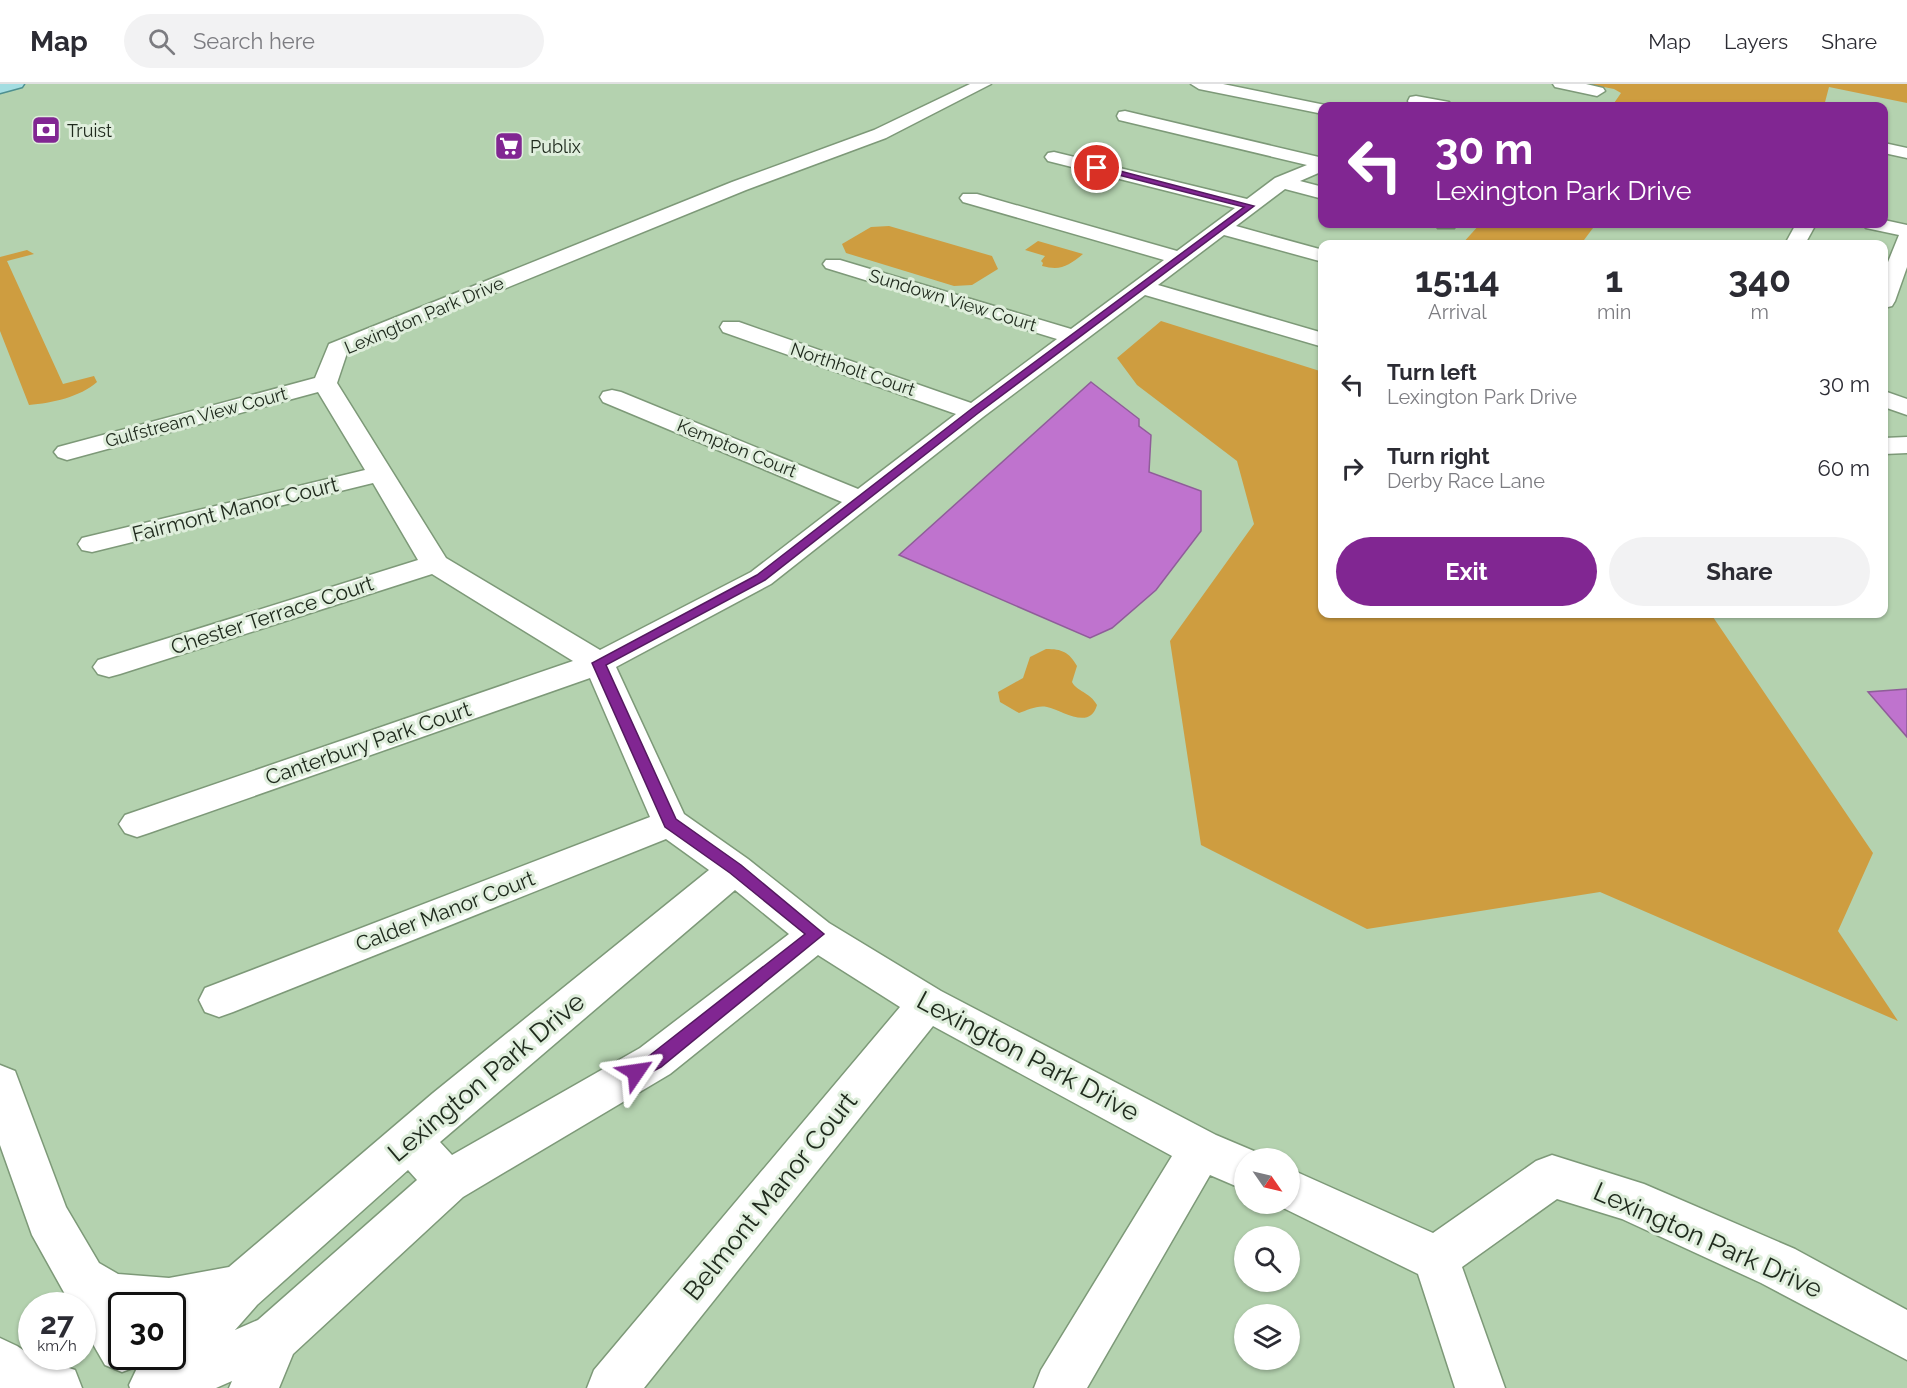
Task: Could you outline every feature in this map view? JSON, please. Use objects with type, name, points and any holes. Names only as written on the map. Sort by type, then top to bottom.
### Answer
[{"type":"main road","points":[[0,88],[16,84]]},
{"type":"street","name":"Lexington Park Drive","points":[[325,383],[338,350],[739,186],[880,134],[983,84]]},
{"type":"street","points":[[1199,84],[1318,108]]},
{"type":"street","points":[[1412,102],[1416,84]]},
{"type":"street","points":[[1561,84],[1597,91]]},
{"type":"street","points":[[1125,116],[1318,163]]},
{"type":"street","points":[[1888,149],[1907,153]]},
{"type":"street","points":[[1054,157],[1250,206]]},
{"type":"street","name":"Canterbury Park Court","points":[[137,824],[599,663],[761,578],[974,412],[1179,258],[1282,182],[1318,166]]},
{"type":"street","points":[[1282,182],[1318,192]]},
{"type":"street","points":[[970,198],[1179,258]]},
{"type":"street","points":[[1888,227],[1907,231]]},
{"type":"street","points":[[1221,228],[1318,255]]},
{"type":"street","points":[[1888,290],[1907,238]]},
{"type":"street","name":"Sundown View Court","points":[[833,264],[1073,337]]},
{"type":"street","points":[[1141,287],[1318,339]]},
{"type":"street","name":"Northholt Court","points":[[731,327],[974,412]]},
{"type":"street","name":"Gulfstream View Court","points":[[67,452],[325,383]]},
{"type":"street","points":[[325,383],[435,564],[599,663],[670,823]]},
{"type":"street","name":"Kempton Court","points":[[612,397],[861,500]]},
{"type":"street","points":[[1888,400],[1907,408]]},
{"type":"street","points":[[1888,446],[1907,445]]},
{"type":"street","name":"Fairmont Manor Court","points":[[92,544],[379,474]]},
{"type":"street","name":"Chester Terrace Court","points":[[109,667],[435,564]]},
{"type":"street","name":"Lexington Park Drive","points":[[670,823],[735,869],[816,934],[927,1003],[1234,1164]]},
{"type":"street","name":"Calder Manor Court","points":[[219,1000],[670,823]]},
{"type":"street","name":"Lexington Park Drive","points":[[152,1388],[240,1288],[410,1140],[735,869]]},
{"type":"street","points":[[159,1388],[275,1337],[447,1182],[655,1061],[816,934]]},
{"type":"street","name":"Belmont Manor Court","points":[[612,1388],[927,1003]]},
{"type":"street","points":[[0,1084],[48,1219],[108,1324]]},
{"type":"street","points":[[410,1140],[447,1182]]},
{"type":"street","points":[[1059,1388],[1202,1149]]},
{"type":"street","name":"Lexington Park Drive","points":[[1436,1258],[1552,1176],[1628,1199],[1778,1266],[1907,1336]]},
{"type":"street","points":[[1300,1195],[1436,1258],[1480,1388]]},
{"type":"street","name":"Lexington Park Drive","points":[[83,1280],[113,1297],[169,1302],[240,1288]]},
{"type":"street","points":[[254,1388],[275,1337]]},
{"type":"street","points":[[0,1363],[11,1371],[57,1388]]},
{"type":"street","points":[[134,1370],[144,1388]]},
{"type":"shaded area","points":[[1588,84],[1907,84],[1907,103],[1829,87],[1825,102],[1615,102],[1621,93],[1614,89]]},
{"type":"shaded area","points":[[889,226],[992,256],[998,269],[972,285],[954,286],[846,253],[842,244],[871,227]]},
{"type":"shaded area","points":[[1476,228],[1593,228],[1584,240],[1466,240]]},
{"type":"shaded area","points":[[1038,241],[1083,254],[1064,266],[1054,268],[1042,266],[1041,261],[1045,256],[1025,250]]},
{"type":"shaded area","points":[[27,250],[34,254],[7,261],[63,384],[94,376],[97,382],[82,392],[65,398],[29,405],[0,331],[0,257]]},
{"type":"shaded area","points":[[1161,321],[1318,370],[1318,618],[1714,618],[1873,853],[1838,931],[1898,1021],[1600,892],[1367,929],[1201,845],[1170,641],[1254,524],[1237,461],[1137,385],[1117,358]]},
{"type":"shaded area","points":[[1091,382],[1139,419],[1139,426],[1151,435],[1149,472],[1201,491],[1201,531],[1156,590],[1112,628],[1090,638],[899,555]]},
{"type":"shaded area","points":[[1046,649],[1064,652],[1077,666],[1072,682],[1091,697],[1097,705],[1088,717],[1075,717],[1043,707],[1019,713],[1000,702],[998,692],[1023,678],[1030,657]]},
{"type":"shaded area","points":[[1907,689],[1907,737],[1868,692]]},
{"type":"place","name":"Truist","points":[[46,130]]},
{"type":"place","name":"Publix","points":[[509,146]]},
{"type":"route","points":[[636,1072],[655,1061],[816,934],[735,869],[670,823],[599,663],[761,578],[974,412],[1250,206],[1097,168]]}]
